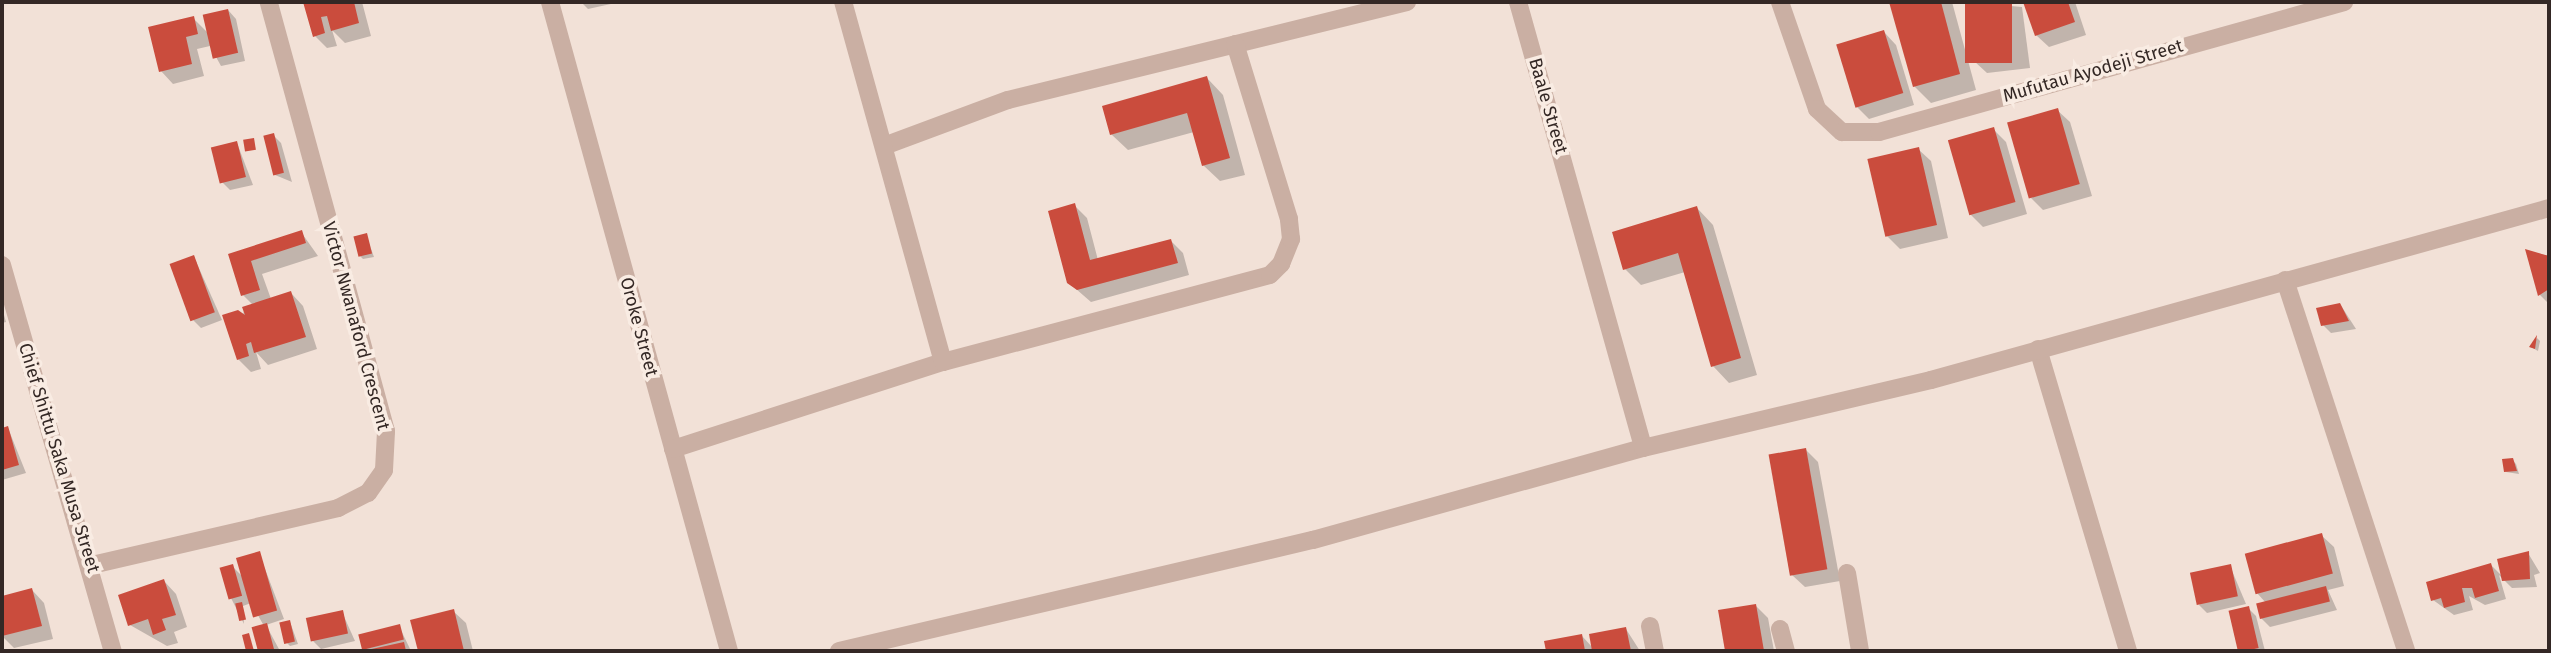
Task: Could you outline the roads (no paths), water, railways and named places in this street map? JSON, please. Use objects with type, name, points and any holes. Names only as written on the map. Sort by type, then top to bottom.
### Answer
[{"type":"street","name":"Victor Nwanaford Crescent","points":[[92,565],[338,508],[368,493],[384,470],[386,431],[268,2]]},
{"type":"street","name":"Oroke Street","points":[[550,2],[729,651]]},
{"type":"street","points":[[844,2],[943,362]]},
{"type":"street","points":[[884,146],[1008,100],[1407,2]]},
{"type":"street","name":"Baale Street","points":[[1518,2],[1579,210],[1643,448]]},
{"type":"street","name":"Mufutau Ayodeji Street","points":[[1780,2],[1817,110],[1842,132],[1879,132],[2344,2]]},
{"type":"street","points":[[673,449],[943,362],[1270,275],[1281,264],[1291,239],[1289,219],[1235,44]]},
{"type":"street","points":[[839,651],[1300,543],[1643,448],[2038,349],[2549,208]]},
{"type":"street","name":"Chief Shittu Saka Musa Street","points":[[2,265],[92,565],[113,651]]},
{"type":"street","points":[[2285,280],[2406,651]]},
{"type":"street","points":[[2038,349],[2128,651]]},
{"type":"street","points":[[1847,573],[1860,651]]},
{"type":"street","points":[[1650,626],[1655,651]]},
{"type":"street","points":[[1780,629],[1786,651]]}]
